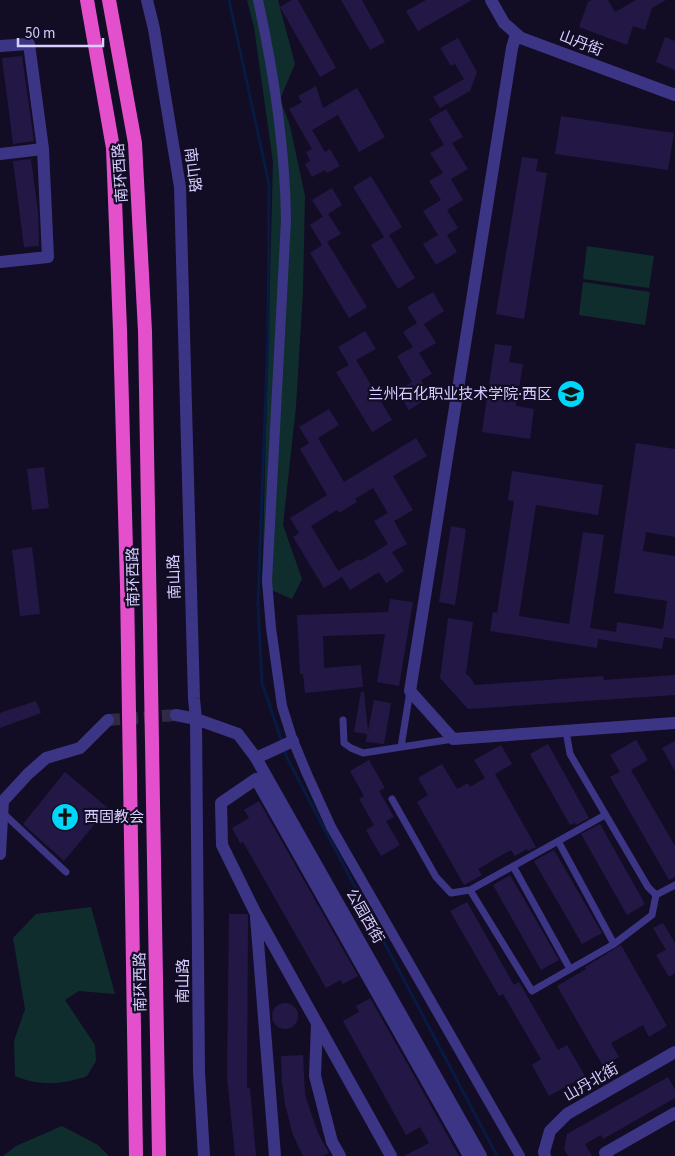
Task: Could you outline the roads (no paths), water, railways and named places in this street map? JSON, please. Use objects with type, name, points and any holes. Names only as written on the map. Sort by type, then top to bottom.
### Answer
[{"type":"highway","name":"南环西路","points":[[87,0],[113,148],[127,586],[136,1156]]},
{"type":"highway","name":"南环西路","points":[[109,0],[135,143],[145,331],[159,1156]]},
{"type":"street","name":"南山路","points":[[147,0],[154,30],[180,187],[196,719],[200,1072],[204,1156]]},
{"type":"street","points":[[258,0],[268,43],[282,133],[286,220],[267,581],[277,679],[290,742],[331,827],[520,1156]]},
{"type":"street","name":"山丹街","points":[[492,0],[504,23],[521,38],[675,95]]},
{"type":"street","points":[[516,34],[510,58],[410,691],[452,739],[675,723]]},
{"type":"street","points":[[0,46],[29,44],[43,149],[48,257],[0,262]]},
{"type":"street","points":[[0,154],[43,149]]},
{"type":"street","name":"公园西街","points":[[176,714],[238,734],[262,755],[481,1156]]},
{"type":"street","points":[[0,854],[3,801],[46,758],[80,748],[108,720]]},
{"type":"street","points":[[262,755],[290,742]]},
{"type":"street","points":[[391,1156],[255,912],[222,845],[221,803],[256,780],[468,1156]]},
{"type":"street","points":[[255,912],[275,1156]]},
{"type":"street","points":[[318,1024],[315,1076],[332,1142],[340,1156]]},
{"type":"street","name":"山丹北街","points":[[545,1156],[544,1152],[550,1131],[568,1114],[673,1058]]},
{"type":"street","points":[[607,1156],[605,1153],[675,1113]]},
{"type":"lane","points":[[401,748],[410,691]]},
{"type":"lane","points":[[343,720],[344,743],[363,753],[452,739]]},
{"type":"lane","points":[[566,731],[570,754],[648,887],[656,895]]},
{"type":"lane","points":[[392,799],[436,877],[451,893],[470,890],[605,814]]},
{"type":"lane","points":[[2,812],[66,872]]},
{"type":"lane","points":[[558,841],[614,944]]},
{"type":"lane","points":[[512,866],[570,969]]},
{"type":"lane","points":[[656,895],[675,885]]},
{"type":"lane","points":[[470,890],[532,991],[614,944],[652,915],[656,895]]},
{"type":"waterway","points":[[229,0],[269,184],[268,334],[258,603],[262,683],[282,742]]},
{"type":"waterway","points":[[284,747],[287,758],[497,1156]]},
{"type":"tunnel","points":[[108,720],[176,715]]},
{"type":"place","name":"兰州石化职业技术学院·西区","points":[[571,394]]},
{"type":"place","name":"西固教会","points":[[65,817]]}]
